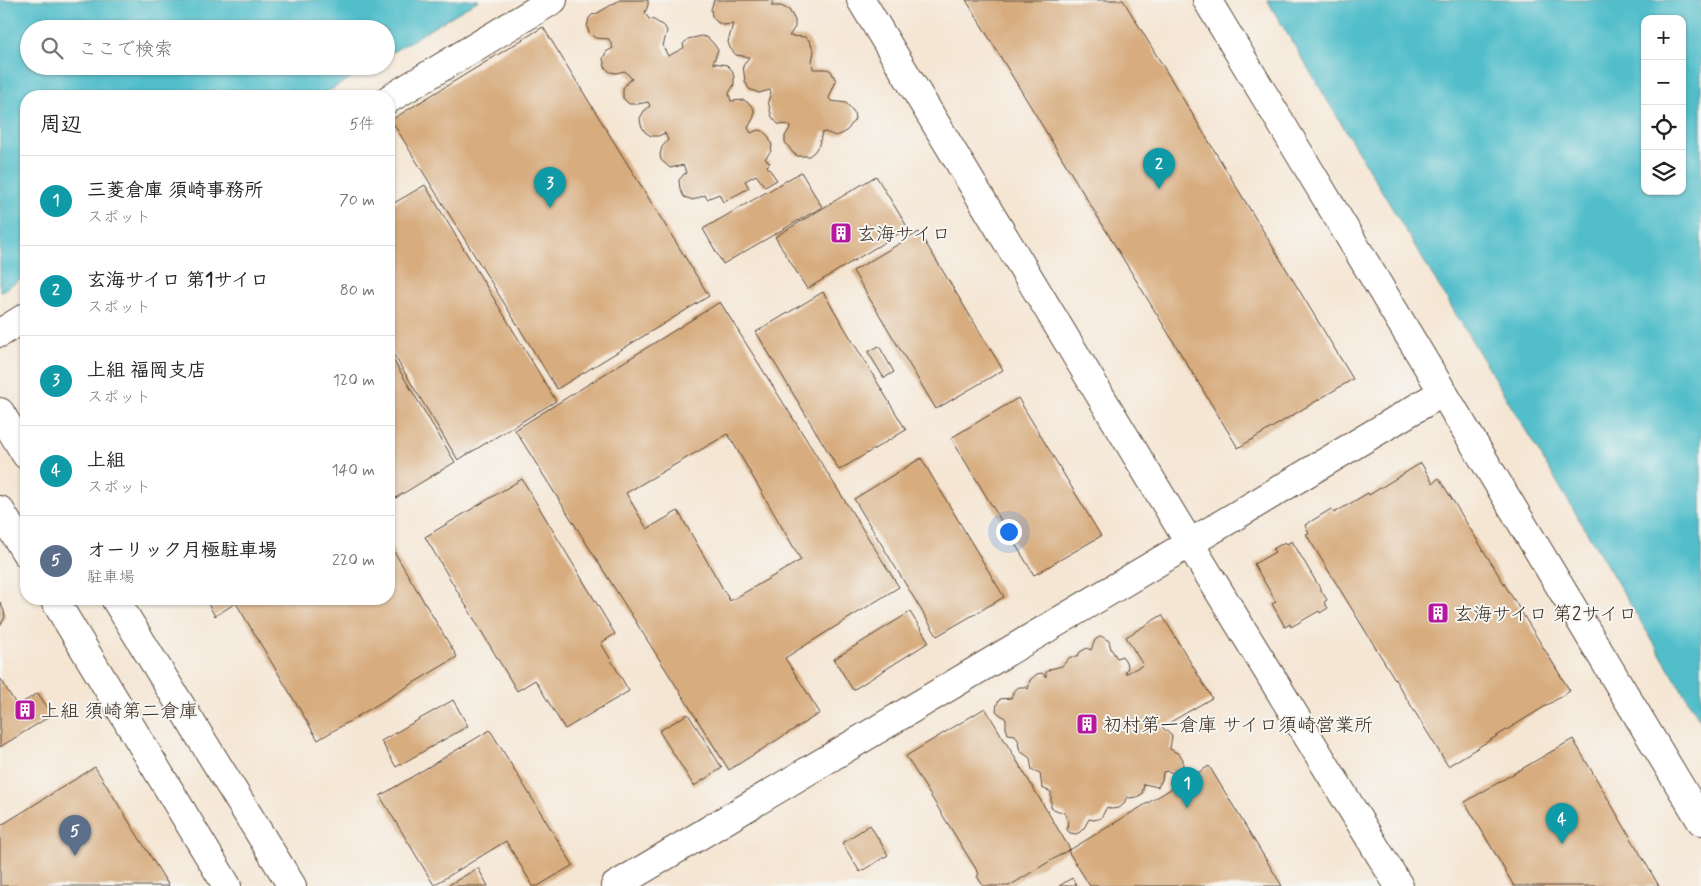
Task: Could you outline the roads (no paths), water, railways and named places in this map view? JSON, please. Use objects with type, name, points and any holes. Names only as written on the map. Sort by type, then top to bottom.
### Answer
[{"type":"street","points":[[395,95],[553,0]]},
{"type":"street","points":[[862,0],[1399,886]]},
{"type":"street","points":[[1207,0],[1701,821]]},
{"type":"street","points":[[0,333],[20,321]]},
{"type":"street","points":[[615,886],[1443,392]]},
{"type":"street","points":[[0,412],[20,445]]},
{"type":"street","points":[[0,510],[20,543]]},
{"type":"street","points":[[58,605],[227,886]]},
{"type":"street","points":[[119,605],[292,886]]},
{"type":"water","points":[[0,0],[479,0],[395,51],[395,20],[20,20],[20,75],[355,75],[331,90],[20,90],[20,280],[0,292]]},
{"type":"water","points":[[1267,0],[1701,0],[1701,722]]},
{"type":"place","name":"玄海サイロ 第1サイロ","points":[[1159,189]]},
{"type":"place","name":"上組 福岡支店","points":[[550,208]]},
{"type":"place","name":"玄海サイロ","points":[[841,233]]},
{"type":"place","name":"玄海サイロ 第2サイロ","points":[[1438,613]]},
{"type":"place","name":"上組 須崎第二倉庫","points":[[25,710]]},
{"type":"place","name":"初村第一倉庫 サイロ須崎営業所","points":[[1087,724]]},
{"type":"place","name":"三菱倉庫 須崎事務所","points":[[1187,808]]},
{"type":"place","name":"上組","points":[[1562,844]]},
{"type":"place","name":"オーリック月極駐車場","points":[[75,856]]}]
